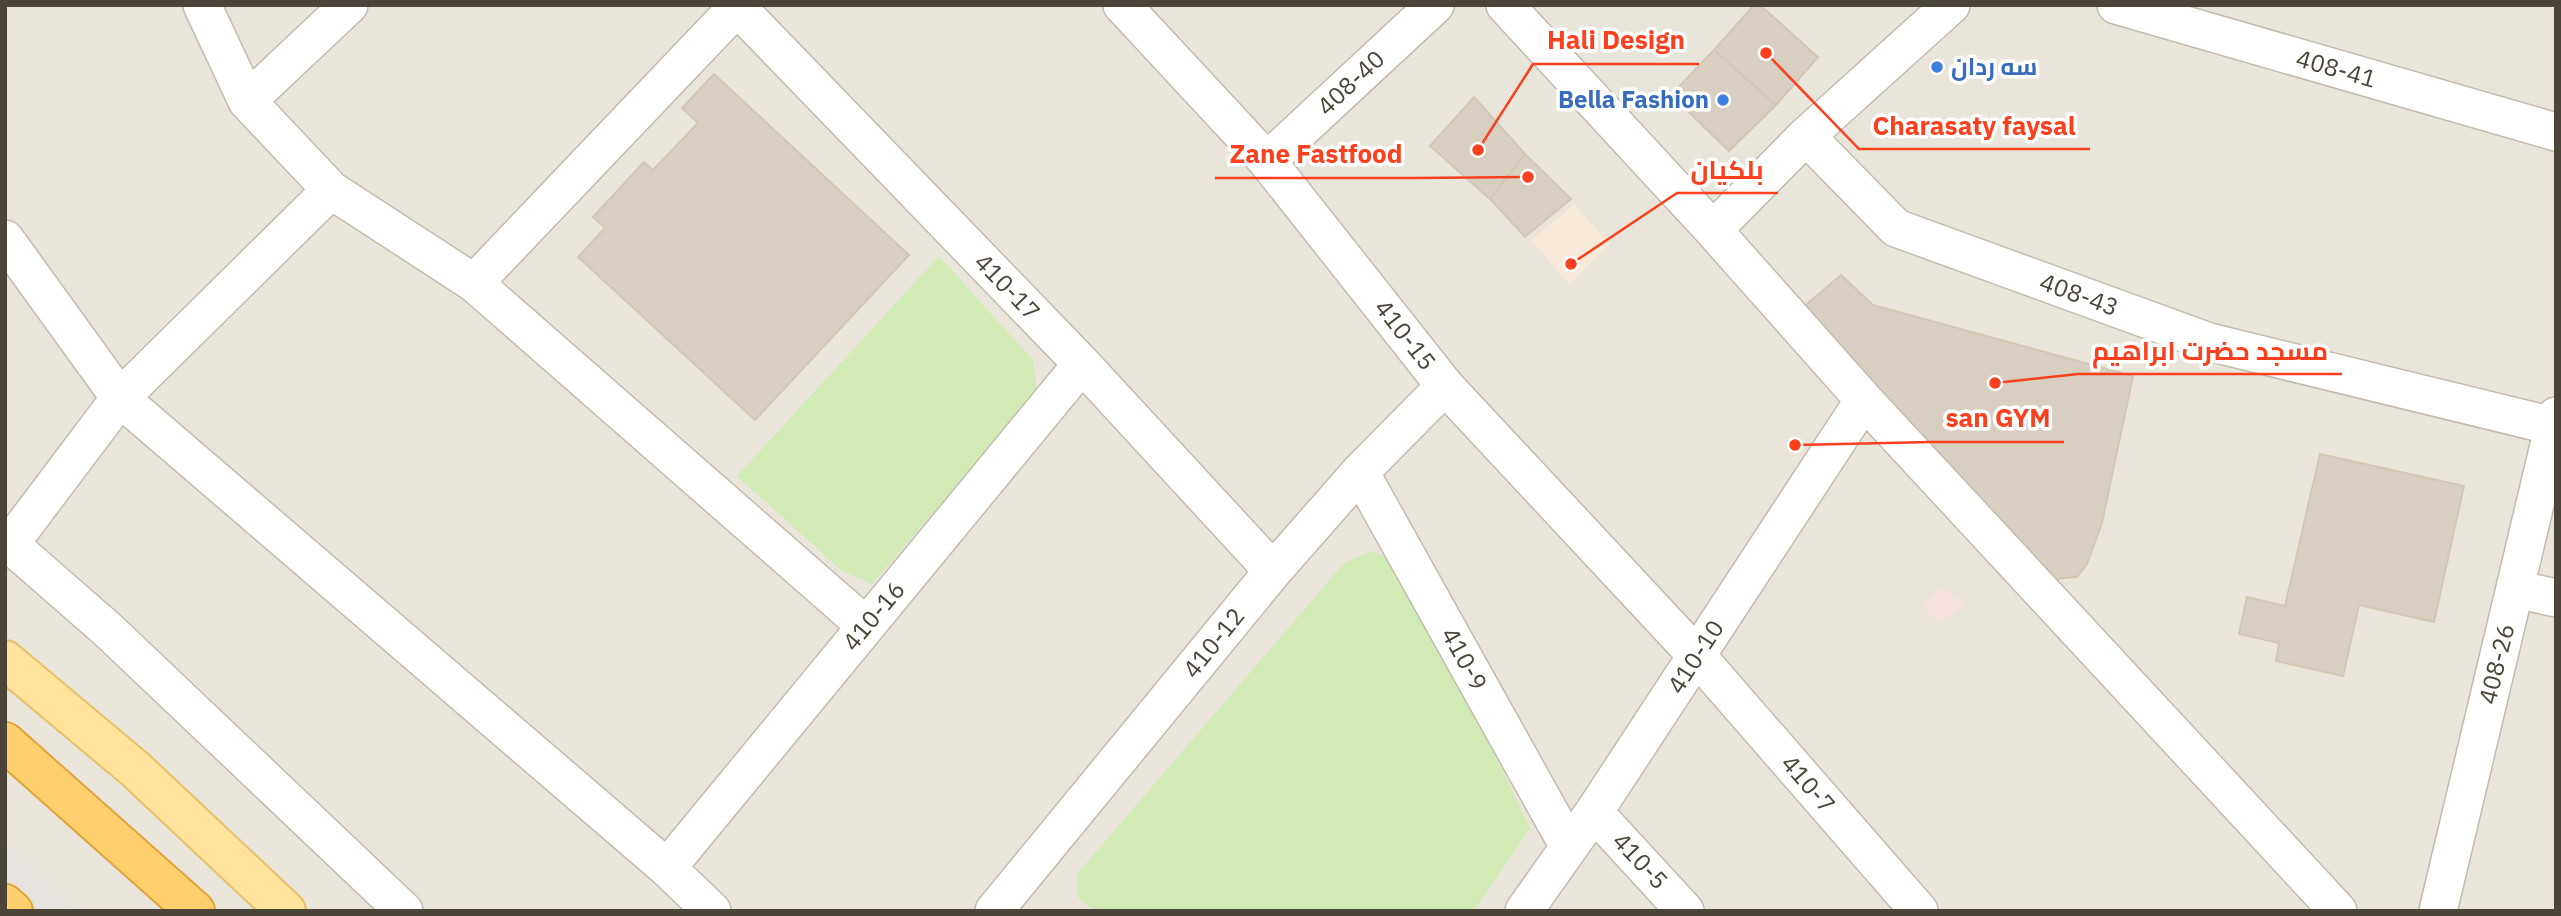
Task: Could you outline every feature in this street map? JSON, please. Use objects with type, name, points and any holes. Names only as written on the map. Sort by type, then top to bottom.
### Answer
[{"type":"highway","points":[[5,742],[195,911]]},
{"type":"highway","points":[[5,904],[13,911]]},
{"type":"main road","points":[[5,660],[135,769],[286,911]]},
{"type":"street","points":[[202,5],[247,102],[331,190],[474,283],[866,626]]},
{"type":"street","points":[[247,102],[349,5]]},
{"type":"street","name":"410-15","points":[[1122,5],[1267,161],[1445,386],[1696,656]]},
{"type":"street","name":"408-40","points":[[1267,161],[1435,5]]},
{"type":"street","points":[[1504,5],[1713,230],[1864,400],[2338,911]]},
{"type":"street","points":[[1713,230],[1806,136],[1951,5]]},
{"type":"street","name":"408-41","points":[[2116,5],[2556,132]]},
{"type":"street","points":[[474,283],[738,6]]},
{"type":"street","name":"410-17","points":[[738,6],[1082,365],[1273,571]]},
{"type":"street","name":"408-43","points":[[1806,136],[1896,228],[2209,342],[2554,421]]},
{"type":"street","points":[[331,190],[120,398],[7,542],[118,640],[404,911]]},
{"type":"street","points":[[5,239],[120,398],[667,868],[712,911]]},
{"type":"street","name":"410-16","points":[[667,868],[1082,365]]},
{"type":"street","name":"410-12","points":[[1009,906],[1273,571],[1360,472],[1445,386]]},
{"type":"street","name":"410-10","points":[[1524,911],[1568,845],[1594,812],[1864,400]]},
{"type":"street","name":"408-26","points":[[2438,911],[2554,421]]},
{"type":"street","name":"410-9","points":[[1360,472],[1568,845]]},
{"type":"street","points":[[2515,589],[2556,598]]},
{"type":"street","name":"410-7","points":[[1696,656],[1919,911]]},
{"type":"street","name":"410-5","points":[[1594,812],[1685,911]]},
{"type":"shaded area","points":[[5,5],[2556,5],[2556,911],[78,911],[5,843]]},
{"type":"shaded area","points":[[1574,204],[1610,244],[1570,285],[1531,241]]},
{"type":"shaded area","points":[[1942,588],[1965,605],[1940,624],[1922,605]]},
{"type":"shaded area","points":[[5,843],[78,911],[5,911]]},
{"type":"green space","points":[[939,256],[1033,360],[1037,391],[872,584],[842,571],[737,476]]},
{"type":"green space","points":[[1372,551],[1405,567],[1530,828],[1474,911],[1094,911],[1077,896],[1077,874],[1344,563]]},
{"type":"building","points":[[1754,5],[1760,5],[1818,57],[1776,105],[1714,50]]},
{"type":"building","name":"Bella Fashion","points":[[1714,50],[1776,105],[1729,151],[1671,95]]},
{"type":"building","points":[[714,74],[909,255],[755,420],[578,257],[605,228],[593,217],[644,162],[653,170],[698,123],[682,108]]},
{"type":"building","points":[[1474,97],[1525,154],[1490,199],[1430,146]]},
{"type":"building","points":[[1525,154],[1571,199],[1525,237],[1490,199]]},
{"type":"building","points":[[1841,275],[1873,305],[2133,376],[2102,523],[2087,564],[2077,577],[2052,579],[1802,308]]},
{"type":"building","points":[[2320,454],[2464,486],[2434,622],[2359,605],[2343,676],[2276,661],[2279,643],[2239,634],[2247,597],[2285,606]]},
{"type":"place","name":"Charasaty faysal","points":[[1766,53]]},
{"type":"place","name":"سه ردان","points":[[1937,67]]},
{"type":"place","name":"Bella Fashion","points":[[1723,100]]},
{"type":"place","name":"Hali Design","points":[[1478,150]]},
{"type":"place","name":"Zane Fastfood","points":[[1528,177]]},
{"type":"place","name":"بلکیان","points":[[1571,264]]},
{"type":"place","name":"مسجد حضرت ابراهیم","points":[[1995,383]]},
{"type":"place","name":"san GYM","points":[[1795,445]]}]
